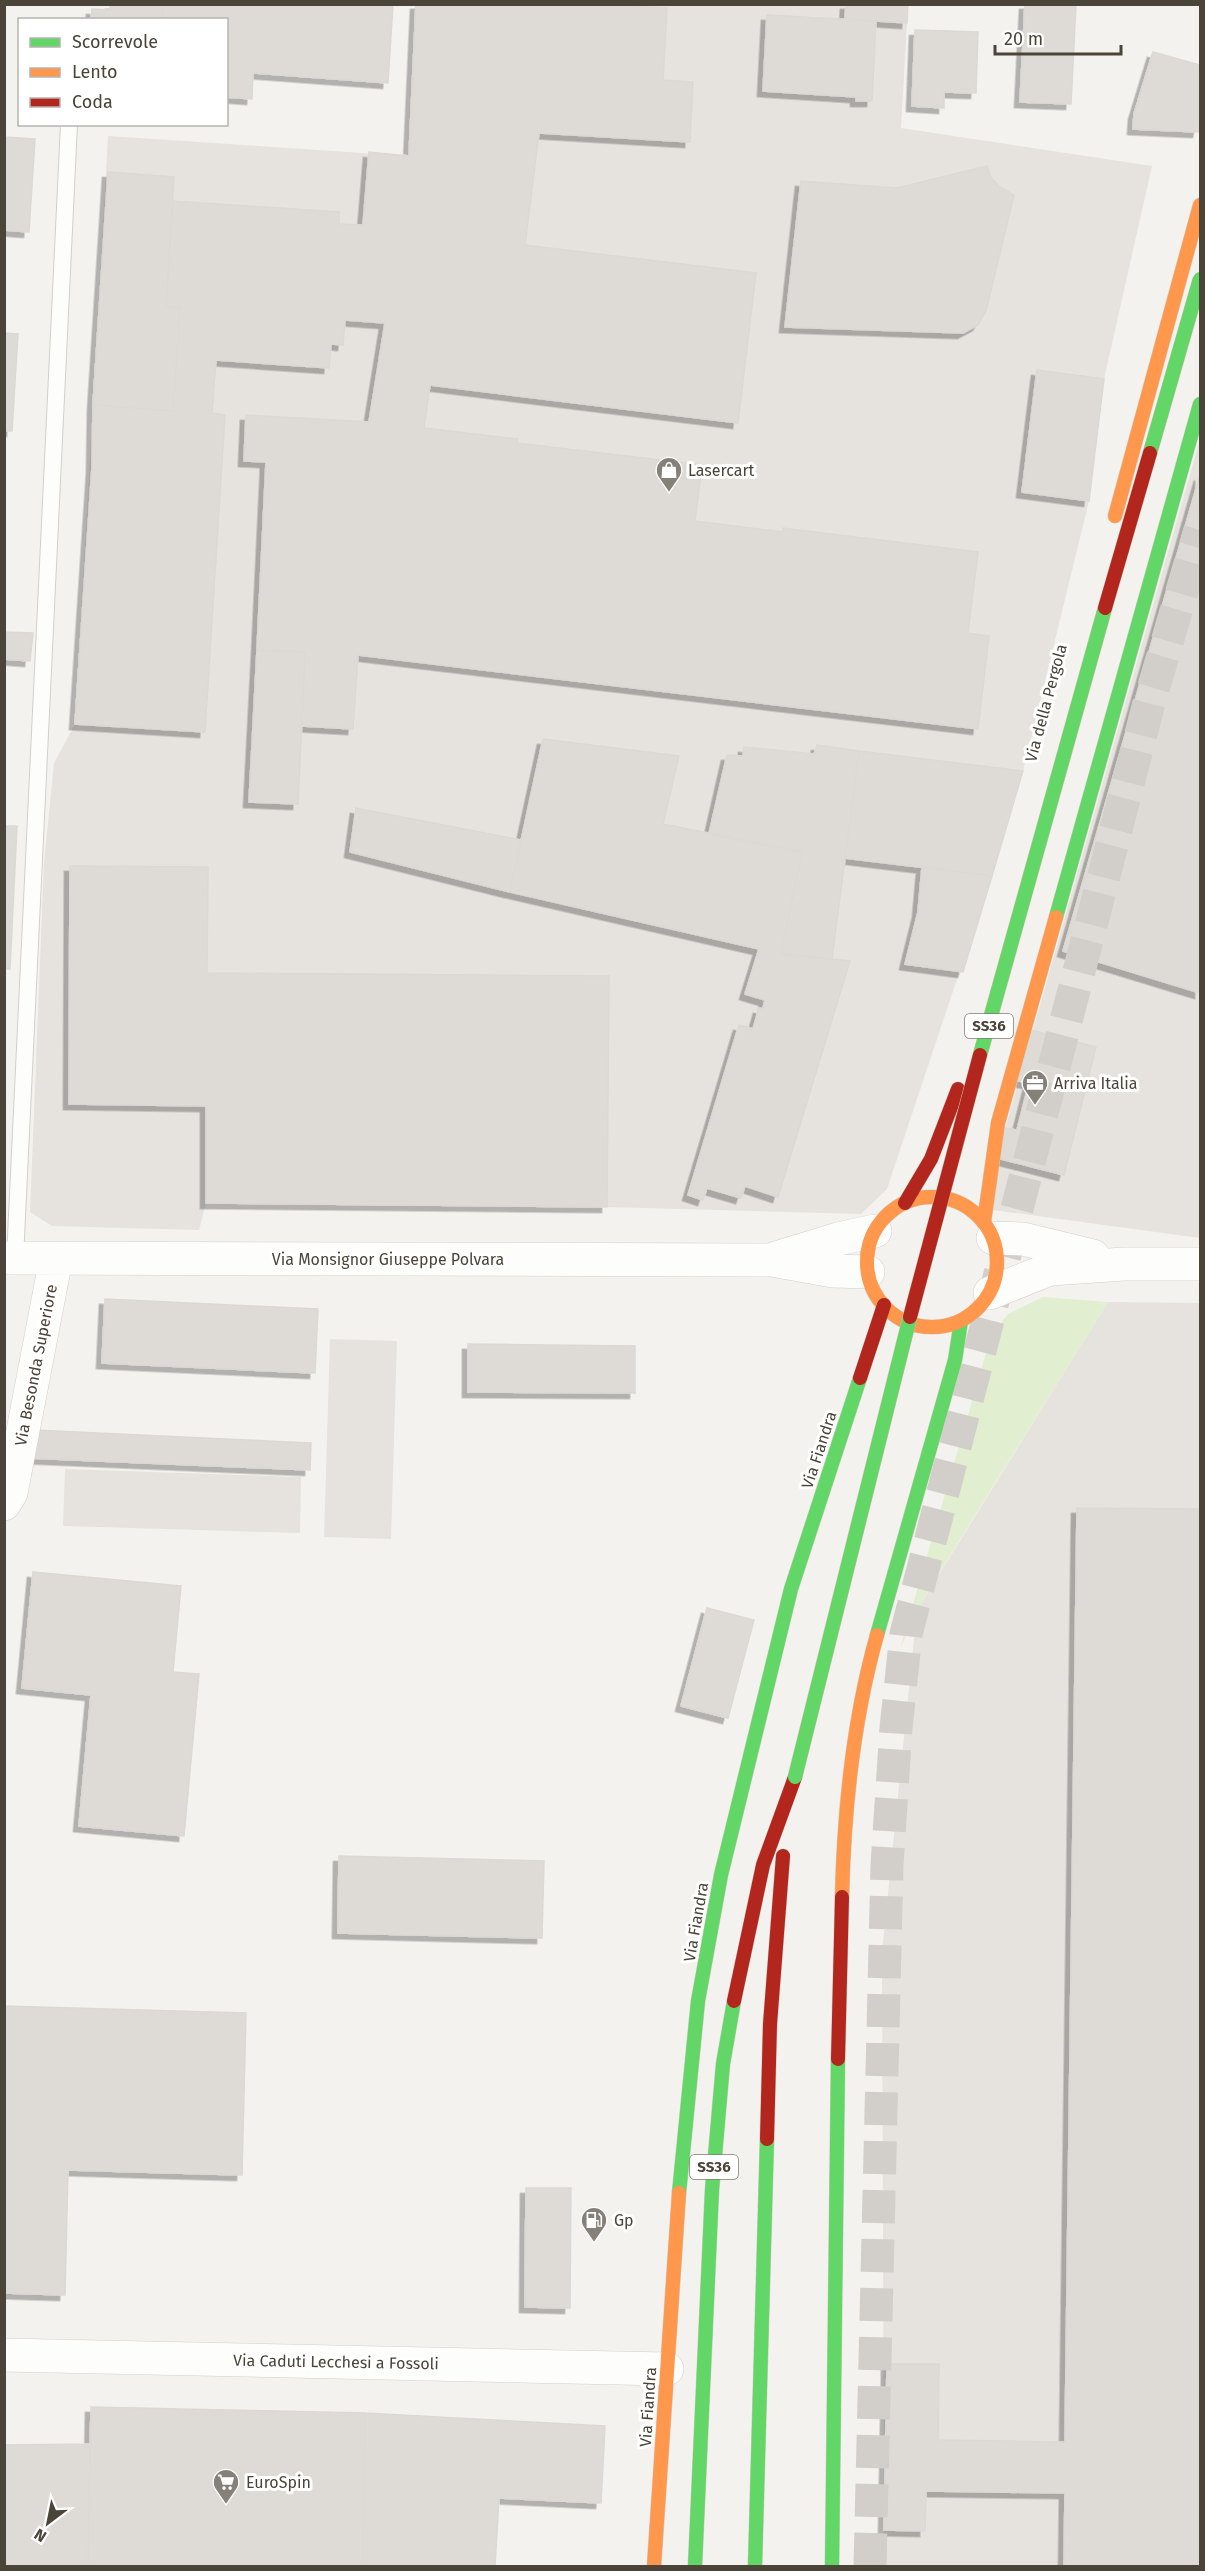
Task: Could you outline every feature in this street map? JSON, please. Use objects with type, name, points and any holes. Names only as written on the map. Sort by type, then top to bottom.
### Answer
[{"type":"main road","points":[[1112,528],[1200,205]]},
{"type":"main road","name":"SS36","points":[[755,2566],[770,2024],[780,1881],[795,1777],[884,1415],[990,1020],[1090,658],[1200,279]]},
{"type":"main road","points":[[988,1230],[998,1123],[1200,404]]},
{"type":"main road","name":"Via della Pergola","points":[[905,1203],[931,1158],[954,1103],[1058,723]]},
{"type":"main road","points":[[926,1198],[947,1199],[968,1207],[988,1230],[997,1256],[997,1274],[990,1293],[977,1310],[961,1321],[940,1327],[920,1326],[900,1318],[884,1305],[873,1289],[868,1272],[868,1250],[875,1231],[888,1215],[905,1203],[926,1198]]},
{"type":"main road","name":"Via Fiandra","points":[[654,2566],[683,2140],[698,2001],[721,1875],[791,1589],[884,1305]]},
{"type":"main road","points":[[832,2566],[843,1842],[851,1767],[872,1653],[955,1360],[961,1321]]},
{"type":"main road","name":"SS36","points":[[694,2566],[712,2190],[723,2064],[741,1959],[763,1865],[795,1777]]},
{"type":"street","points":[[988,1230],[1124,1264]]},
{"type":"street","name":"Via Monsignor Giuseppe Polvara","points":[[772,1260],[838,1239],[875,1231]]},
{"type":"street","name":"Via Monsignor Giuseppe Polvara","points":[[10,1258],[772,1260],[833,1271],[868,1272]]},
{"type":"street","name":"Via Besonda Superiore","points":[[4,1504],[11,1493],[56,1259]]},
{"type":"street","points":[[990,1293],[1050,1269],[1124,1264],[1200,1264]]},
{"type":"street","name":"Via Caduti Lecchesi a Fossoli","points":[[4,2355],[668,2369]]},
{"type":"lane","points":[[10,1258],[69,126]]},
{"type":"shaded area","points":[[846,4],[845,19],[907,23],[901,128],[1152,166],[1104,379],[1089,501],[1023,771],[986,892],[887,1189],[861,1214],[607,1207],[206,1203],[199,1230],[52,1226],[30,1212],[44,863],[54,763],[75,724],[108,136],[408,156],[417,5]]},
{"type":"shaded area","points":[[1200,439],[1200,1238],[993,1210],[996,1161]]},
{"type":"shaded area","points":[[1108,1302],[1200,1303],[1200,2566],[881,2566],[884,2530],[882,1952],[917,1610]]},
{"type":"shaded area","points":[[330,1339],[397,1341],[391,1539],[324,1537]]},
{"type":"shaded area","points":[[65,1469],[301,1477],[300,1533],[63,1526]]},
{"type":"green space","points":[[1043,1297],[1108,1302],[917,1610],[900,1649],[991,1336],[1008,1314]]},
{"type":"building","points":[[110,4],[163,4],[162,18],[91,18],[92,9],[110,10]]},
{"type":"building","points":[[163,4],[393,4],[388,83],[253,73],[252,99],[228,97],[228,18],[162,18]]},
{"type":"building","points":[[416,4],[594,4],[667,8],[663,80],[693,82],[690,142],[539,133],[525,245],[756,273],[738,423],[430,385],[424,428],[518,439],[517,443],[702,465],[695,521],[783,532],[783,528],[978,552],[968,633],[989,636],[978,729],[358,655],[353,729],[302,726],[305,652],[257,650],[266,462],[244,461],[246,415],[369,422],[385,323],[345,320],[343,345],[331,344],[329,368],[216,360],[212,413],[225,415],[205,732],[75,724],[92,467],[93,405],[173,411],[180,308],[166,307],[173,201],[339,212],[339,224],[363,225],[369,152],[409,156]]},
{"type":"building","points":[[846,4],[908,4],[907,23],[845,19]]},
{"type":"building","points":[[1025,4],[1076,4],[1071,104],[1020,102]]},
{"type":"building","points":[[767,15],[876,21],[872,101],[856,101],[856,97],[763,91]]},
{"type":"building","points":[[915,30],[978,32],[976,93],[944,92],[944,108],[912,106]]},
{"type":"building","points":[[1153,52],[1200,65],[1198,132],[1133,129],[1134,114]]},
{"type":"building","points":[[4,137],[35,139],[29,232],[4,230]]},
{"type":"building","points":[[987,166],[991,178],[1000,187],[1014,195],[986,311],[978,325],[963,333],[785,327],[801,181],[897,188]]},
{"type":"building","points":[[108,172],[174,177],[166,307],[180,308],[173,411],[93,405]]},
{"type":"building","points":[[4,333],[18,334],[12,431],[4,431]]},
{"type":"building","points":[[1037,370],[1104,379],[1089,501],[1022,492]]},
{"type":"building","points":[[1200,475],[1200,993],[1063,951]]},
{"type":"building","points":[[4,632],[33,633],[30,661],[4,659]]},
{"type":"building","points":[[257,650],[305,652],[298,804],[249,802]]},
{"type":"building","points":[[543,739],[679,756],[663,824],[802,852],[781,954],[850,961],[778,1197],[745,1186],[741,1198],[707,1188],[703,1200],[688,1195],[739,1025],[753,1029],[759,1008],[763,1009],[765,1000],[745,994],[759,949],[510,892]]},
{"type":"building","points":[[817,745],[859,751],[832,959],[781,954],[802,852],[709,834],[727,755],[743,756],[744,747],[814,754]]},
{"type":"building","points":[[859,751],[1023,771],[992,876],[845,858]]},
{"type":"building","points":[[356,808],[521,840],[510,892],[350,852]]},
{"type":"building","points":[[4,826],[17,826],[10,969],[4,969]]},
{"type":"building","points":[[70,866],[208,867],[207,973],[609,976],[607,1207],[206,1203],[206,1106],[69,1104]]},
{"type":"building","points":[[922,867],[992,876],[963,972],[905,964],[918,912]]},
{"type":"building","points":[[1031,1030],[1096,1047],[1064,1175],[997,1158],[1005,1128],[1017,1130],[1029,1083],[1018,1081]]},
{"type":"building","points":[[105,1299],[318,1309],[315,1373],[102,1363]]},
{"type":"building","points":[[468,1344],[635,1346],[635,1393],[468,1392]]},
{"type":"building","points":[[34,1430],[311,1443],[310,1470],[29,1458]]},
{"type":"building","points":[[1077,1508],[1200,1509],[1200,2566],[1064,2566],[1065,2493],[926,2491],[925,2531],[884,2530],[887,2364],[939,2364],[938,2440],[1065,2442]]},
{"type":"building","points":[[33,1572],[181,1586],[173,1672],[199,1674],[184,1836],[79,1826],[91,1695],[22,1688]]},
{"type":"building","points":[[707,1608],[754,1620],[728,1718],[681,1706]]},
{"type":"building","points":[[339,1856],[544,1861],[542,1938],[338,1933]]},
{"type":"building","points":[[4,2006],[246,2013],[242,2175],[68,2170],[65,2295],[4,2293]]},
{"type":"building","points":[[526,2188],[571,2188],[570,2308],[525,2307]]},
{"type":"building","name":"EuroSpin","points":[[91,2407],[365,2413],[363,2566],[88,2566]]},
{"type":"building","points":[[365,2413],[605,2426],[601,2503],[499,2498],[495,2566],[363,2566]]},
{"type":"building","points":[[90,2444],[88,2566],[4,2566],[4,2445]]},
{"type":"tunnel","points":[[870,2566],[887,1865],[896,1728],[906,1634],[1149,703],[1200,530]]},
{"type":"traffic: fast","points":[[1150,453],[1200,279]]},
{"type":"traffic: fast","points":[[1056,917],[1200,404]]},
{"type":"traffic: fast","points":[[980,1055],[1105,608]]},
{"type":"traffic: fast","points":[[795,1777],[910,1317]]},
{"type":"traffic: fast","points":[[877,1635],[955,1360],[961,1321]]},
{"type":"traffic: fast","points":[[679,2193],[698,2001],[721,1875],[791,1589],[860,1378]]},
{"type":"traffic: fast","points":[[695,2566],[712,2190],[723,2064],[734,2001]]},
{"type":"traffic: fast","points":[[832,2566],[838,2059]]},
{"type":"traffic: fast","points":[[755,2566],[767,2139]]},
{"type":"traffic: slow","points":[[1115,516],[1200,205]]},
{"type":"traffic: slow","points":[[984,1222],[998,1123],[1056,917]]},
{"type":"traffic: slow","points":[[932,1197],[957,1202],[978,1216],[992,1237],[997,1262],[992,1287],[978,1308],[957,1322],[932,1327],[907,1322],[886,1308],[872,1287],[867,1262],[872,1237],[886,1216],[907,1202],[932,1197]]},
{"type":"traffic: slow","points":[[842,1897],[851,1765],[862,1699],[877,1635]]},
{"type":"traffic: slow","points":[[654,2566],[679,2193]]},
{"type":"traffic: jam","points":[[1105,608],[1150,453]]},
{"type":"traffic: jam","points":[[910,1317],[980,1055]]},
{"type":"traffic: jam","points":[[905,1203],[931,1159],[958,1089]]},
{"type":"traffic: jam","points":[[860,1378],[884,1305]]},
{"type":"traffic: jam","points":[[734,2001],[763,1865],[795,1777]]},
{"type":"traffic: jam","points":[[767,2139],[770,2024],[783,1856]]},
{"type":"traffic: jam","points":[[838,2059],[842,1897]]},
{"type":"place","name":"Lasercart","points":[[669,493]]},
{"type":"place","name":"Arriva Italia","points":[[1035,1106]]},
{"type":"place","name":"Gp","points":[[594,2243]]},
{"type":"place","name":"EuroSpin","points":[[226,2505]]}]
